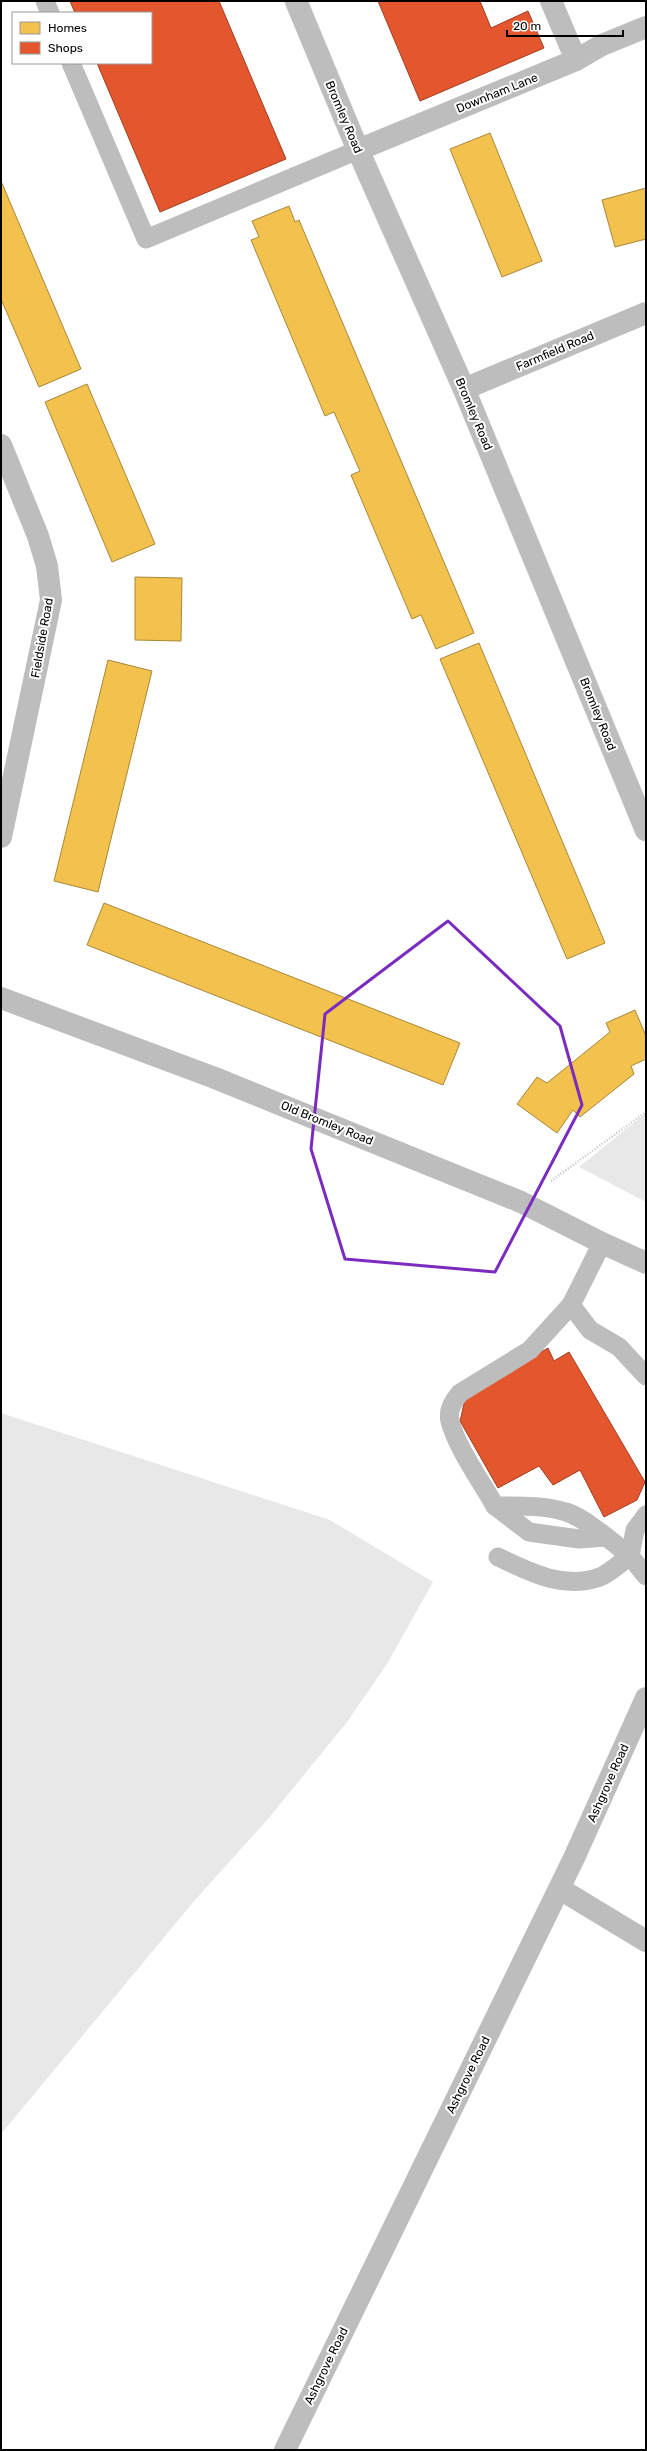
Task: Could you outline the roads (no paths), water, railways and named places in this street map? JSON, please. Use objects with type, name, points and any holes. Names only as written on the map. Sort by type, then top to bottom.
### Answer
[{"type":"street","name":"Bromley Road","points":[[296,1],[358,150],[464,389],[646,830]]},
{"type":"street","points":[[551,1],[576,60]]},
{"type":"street","name":"Downham Lane","points":[[358,150],[576,60],[602,45],[646,27]]},
{"type":"street","name":"Farmfield Road","points":[[464,389],[646,313]]},
{"type":"street","name":"Fieldside Road","points":[[1,445],[38,536],[47,566],[51,600],[1,837]]},
{"type":"street","name":"Old Bromley Road","points":[[1,998],[215,1078],[521,1202],[602,1243],[646,1263]]},
{"type":"street","name":"Ashgrove Road","points":[[285,2450],[560,1889],[646,1698]]},
{"type":"street","points":[[560,1889],[646,1941]]},
{"type":"lane","points":[[45,1],[50,12]]},
{"type":"lane","points":[[71,64],[146,239],[358,150]]},
{"type":"lane","points":[[602,1243],[571,1305],[530,1350],[460,1393],[452,1402],[449,1420],[463,1450],[496,1506],[528,1532],[579,1539],[606,1537]]},
{"type":"lane","points":[[571,1305],[590,1330],[619,1347],[646,1376]]},
{"type":"lane","points":[[496,1506],[535,1505],[568,1512],[606,1537],[630,1556],[646,1576]]},
{"type":"lane","points":[[498,1557],[544,1578],[574,1582],[601,1577],[630,1556],[635,1530],[646,1515]]}]
